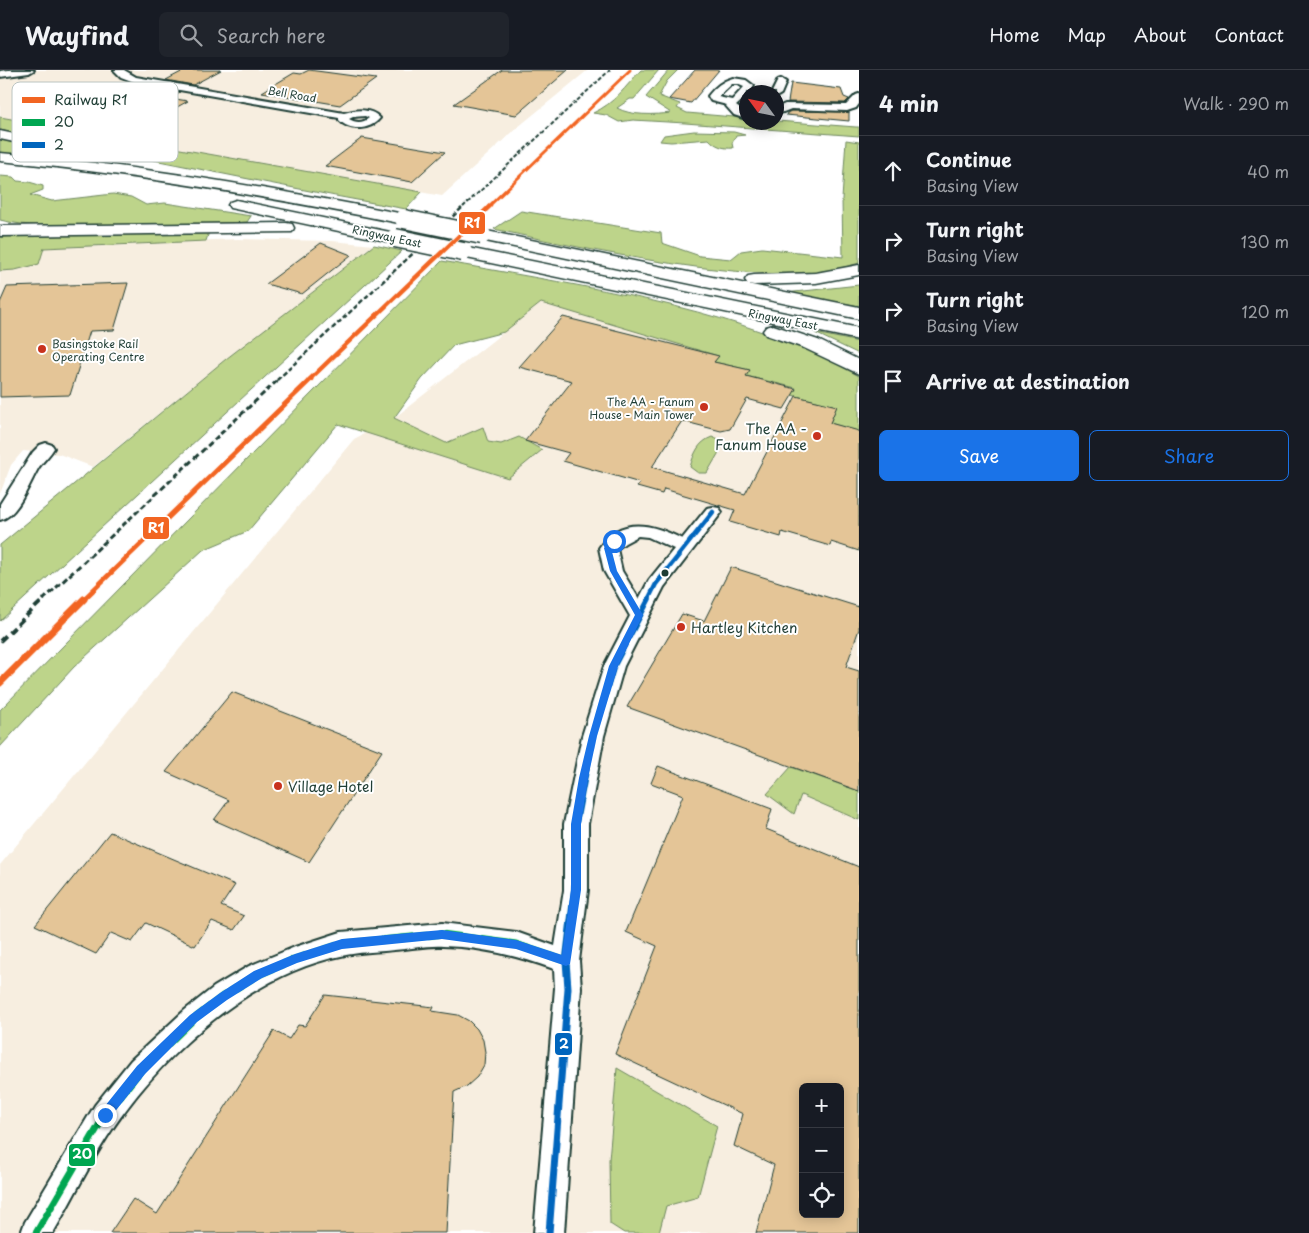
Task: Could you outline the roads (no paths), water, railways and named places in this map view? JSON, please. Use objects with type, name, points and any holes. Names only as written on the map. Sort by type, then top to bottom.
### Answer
[{"type":"highway","name":"Ringway East","points":[[47,162],[123,170],[287,195],[859,313]]},
{"type":"highway","points":[[131,162],[227,180],[287,195]]},
{"type":"highway","points":[[0,171],[96,183]]},
{"type":"highway","name":"Ringway East","points":[[219,202],[859,334]]},
{"type":"highway","points":[[0,231],[257,227],[388,236]]},
{"type":"highway","points":[[587,257],[716,277],[766,281],[816,278],[859,270]]},
{"type":"highway","points":[[641,289],[784,334],[832,354],[859,368]]},
{"type":"street","points":[[0,74],[29,70]]},
{"type":"street","name":"Bell Road","points":[[119,70],[124,75],[134,79],[151,82]]},
{"type":"street","name":"Bell Road","points":[[178,87],[345,116]]},
{"type":"street","points":[[784,107],[847,108],[852,106],[859,97]]},
{"type":"street","points":[[734,103],[731,106],[733,110],[739,113]]},
{"type":"street","points":[[847,108],[853,119]]},
{"type":"street","points":[[0,514],[12,502],[34,460],[46,448]]},
{"type":"street","points":[[549,1233],[568,988],[566,961],[576,890],[576,824],[593,736],[614,666],[639,615],[656,584],[713,512]]},
{"type":"street","points":[[639,615],[613,571],[608,548],[620,535],[640,529],[686,548]]},
{"type":"street","points":[[36,1233],[105,1115],[141,1070],[194,1018],[223,996],[258,974],[295,959],[342,944],[442,934],[516,944],[566,961]]},
{"type":"railway","points":[[463,207],[610,70]]},
{"type":"railway","points":[[488,207],[630,70]]},
{"type":"railway","points":[[277,380],[464,206]]},
{"type":"railway","points":[[309,380],[490,206]]},
{"type":"railway","points":[[43,600],[279,379]]},
{"type":"railway","points":[[83,600],[311,379]]},
{"type":"railway","points":[[0,641],[44,599]]},
{"type":"railway","points":[[0,683],[83,600]]},
{"type":"rail line","name":"R1","points":[[0,683],[120,563],[630,70]]},
{"type":"place","name":"Basingstoke Rail Operating Centre","points":[[42,349]]},
{"type":"place","name":"The AA - Fanum House - Main Tower","points":[[704,407]]},
{"type":"place","name":"The AA - Fanum House","points":[[817,436]]},
{"type":"place","name":"Hartley Kitchen","points":[[681,627]]},
{"type":"place","name":"Village Hotel","points":[[278,786]]}]
